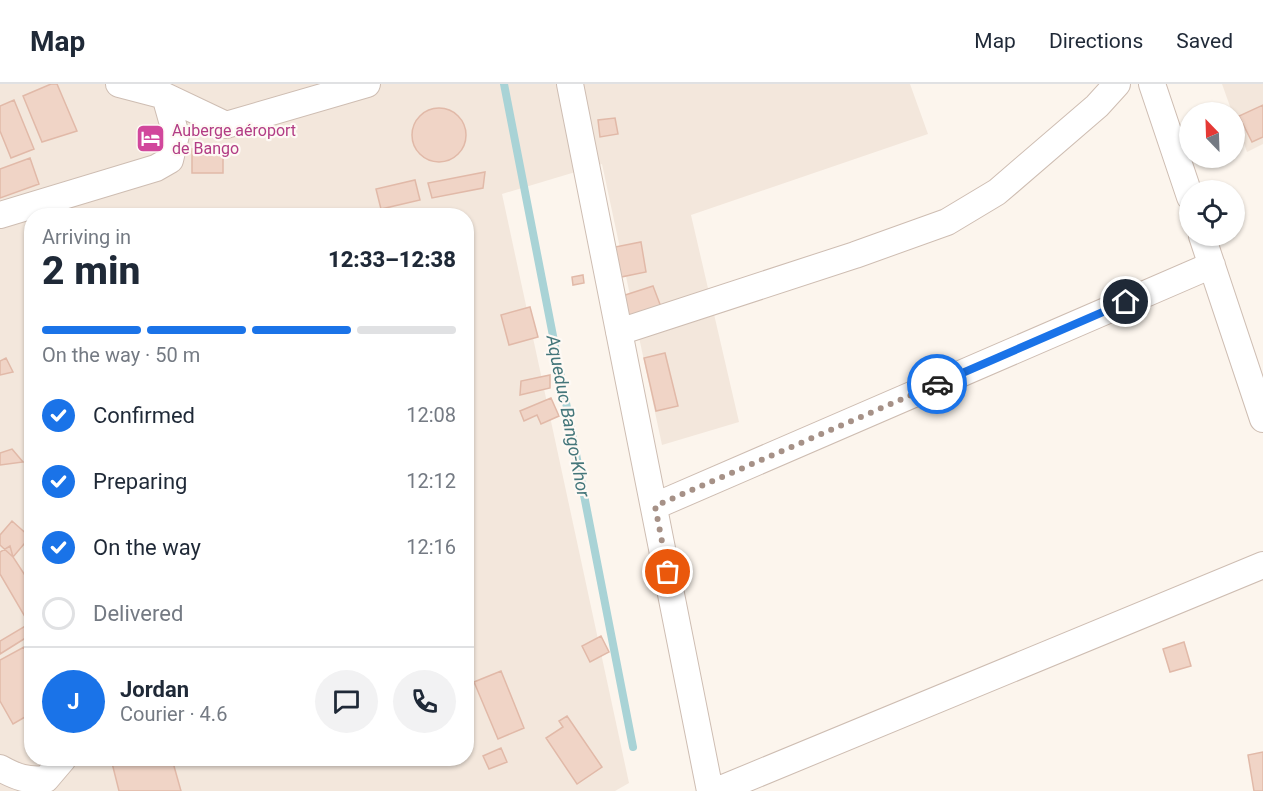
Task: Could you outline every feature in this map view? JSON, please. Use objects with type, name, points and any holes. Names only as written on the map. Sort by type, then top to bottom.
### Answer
[{"type":"street","points":[[119,84],[165,96],[226,125],[367,84]]},
{"type":"street","points":[[570,84],[710,791]]},
{"type":"street","points":[[619,332],[855,255],[947,222],[997,192],[1094,95],[1117,84]]},
{"type":"street","points":[[1152,84],[1184,180]]},
{"type":"street","points":[[54,207],[156,168],[170,160],[176,135],[165,96]]},
{"type":"street","points":[[0,215],[24,211]]},
{"type":"street","points":[[1205,246],[1263,419]]},
{"type":"street","points":[[655,506],[1212,265]]},
{"type":"street","points":[[716,791],[1263,565]]},
{"type":"street","points":[[0,768],[16,777],[49,785],[59,766]]},
{"type":"shaded area","points":[[0,84],[910,84],[928,134],[691,215],[739,422],[662,445],[602,164],[502,194],[629,783],[615,791],[0,791]]},
{"type":"shaded area","points":[[1222,84],[1263,84],[1263,144],[1247,152],[1245,102],[1228,102]]},
{"type":"building","points":[[51,84],[57,84],[77,131],[42,142],[23,96]]},
{"type":"building","points":[[14,100],[34,149],[11,158],[0,131],[0,106]]},
{"type":"building","points":[[1263,105],[1263,137],[1252,142],[1245,128],[1245,113]]},
{"type":"building","points":[[439,108],[449,110],[458,116],[464,125],[466,135],[464,145],[458,154],[449,160],[439,162],[429,160],[420,154],[414,145],[412,135],[414,125],[420,116],[429,110]]},
{"type":"building","points":[[615,118],[618,134],[600,137],[598,120]]},
{"type":"building","points":[[192,149],[223,149],[223,173],[192,173]]},
{"type":"building","points":[[30,158],[39,184],[0,198],[0,169]]},
{"type":"building","points":[[485,172],[483,188],[432,198],[428,183]]},
{"type":"building","points":[[415,180],[420,200],[381,208],[376,189]]},
{"type":"building","points":[[641,242],[646,272],[621,277],[615,247]]},
{"type":"building","points":[[583,275],[584,283],[573,285],[572,277]]},
{"type":"building","points":[[653,286],[666,320],[632,332],[619,297]]},
{"type":"building","points":[[530,307],[538,337],[509,345],[501,315]]},
{"type":"building","points":[[665,353],[678,406],[656,411],[644,358]]},
{"type":"building","points":[[6,358],[13,372],[0,375],[0,361]]},
{"type":"building","points":[[550,375],[550,388],[520,395],[521,381]]},
{"type":"building","points":[[551,398],[559,416],[541,424],[537,415],[524,421],[520,411]]},
{"type":"building","points":[[12,449],[23,462],[0,465],[0,453]]},
{"type":"building","points":[[12,521],[24,532],[24,544],[13,557],[0,545],[0,535]]},
{"type":"building","points":[[10,546],[13,557],[24,574],[24,615],[0,574],[0,552]]},
{"type":"building","points":[[24,627],[24,639],[0,654],[0,641]]},
{"type":"building","points":[[601,636],[609,652],[590,662],[582,646]]},
{"type":"building","points":[[1184,642],[1191,666],[1170,672],[1163,649]]},
{"type":"building","points":[[24,647],[24,718],[13,724],[0,701],[0,660]]},
{"type":"building","points":[[501,671],[524,728],[498,739],[474,682]]},
{"type":"building","points":[[567,716],[602,767],[577,784],[546,738],[563,727],[559,721]]},
{"type":"building","points":[[501,748],[507,762],[489,769],[483,756]]},
{"type":"building","points":[[1263,752],[1263,791],[1254,791],[1248,755]]},
{"type":"building","points":[[113,766],[174,766],[181,791],[119,791]]},
{"type":"waterway","name":"Aqueduc Bango-Khor","points":[[504,84],[633,747]]},
{"type":"way so far","points":[[668,572],[655,506],[937,384]]},
{"type":"place","name":"Auberge aéroport de Bango","points":[[151,139]]},
{"type":"route","points":[[937,384],[1126,302]]}]
